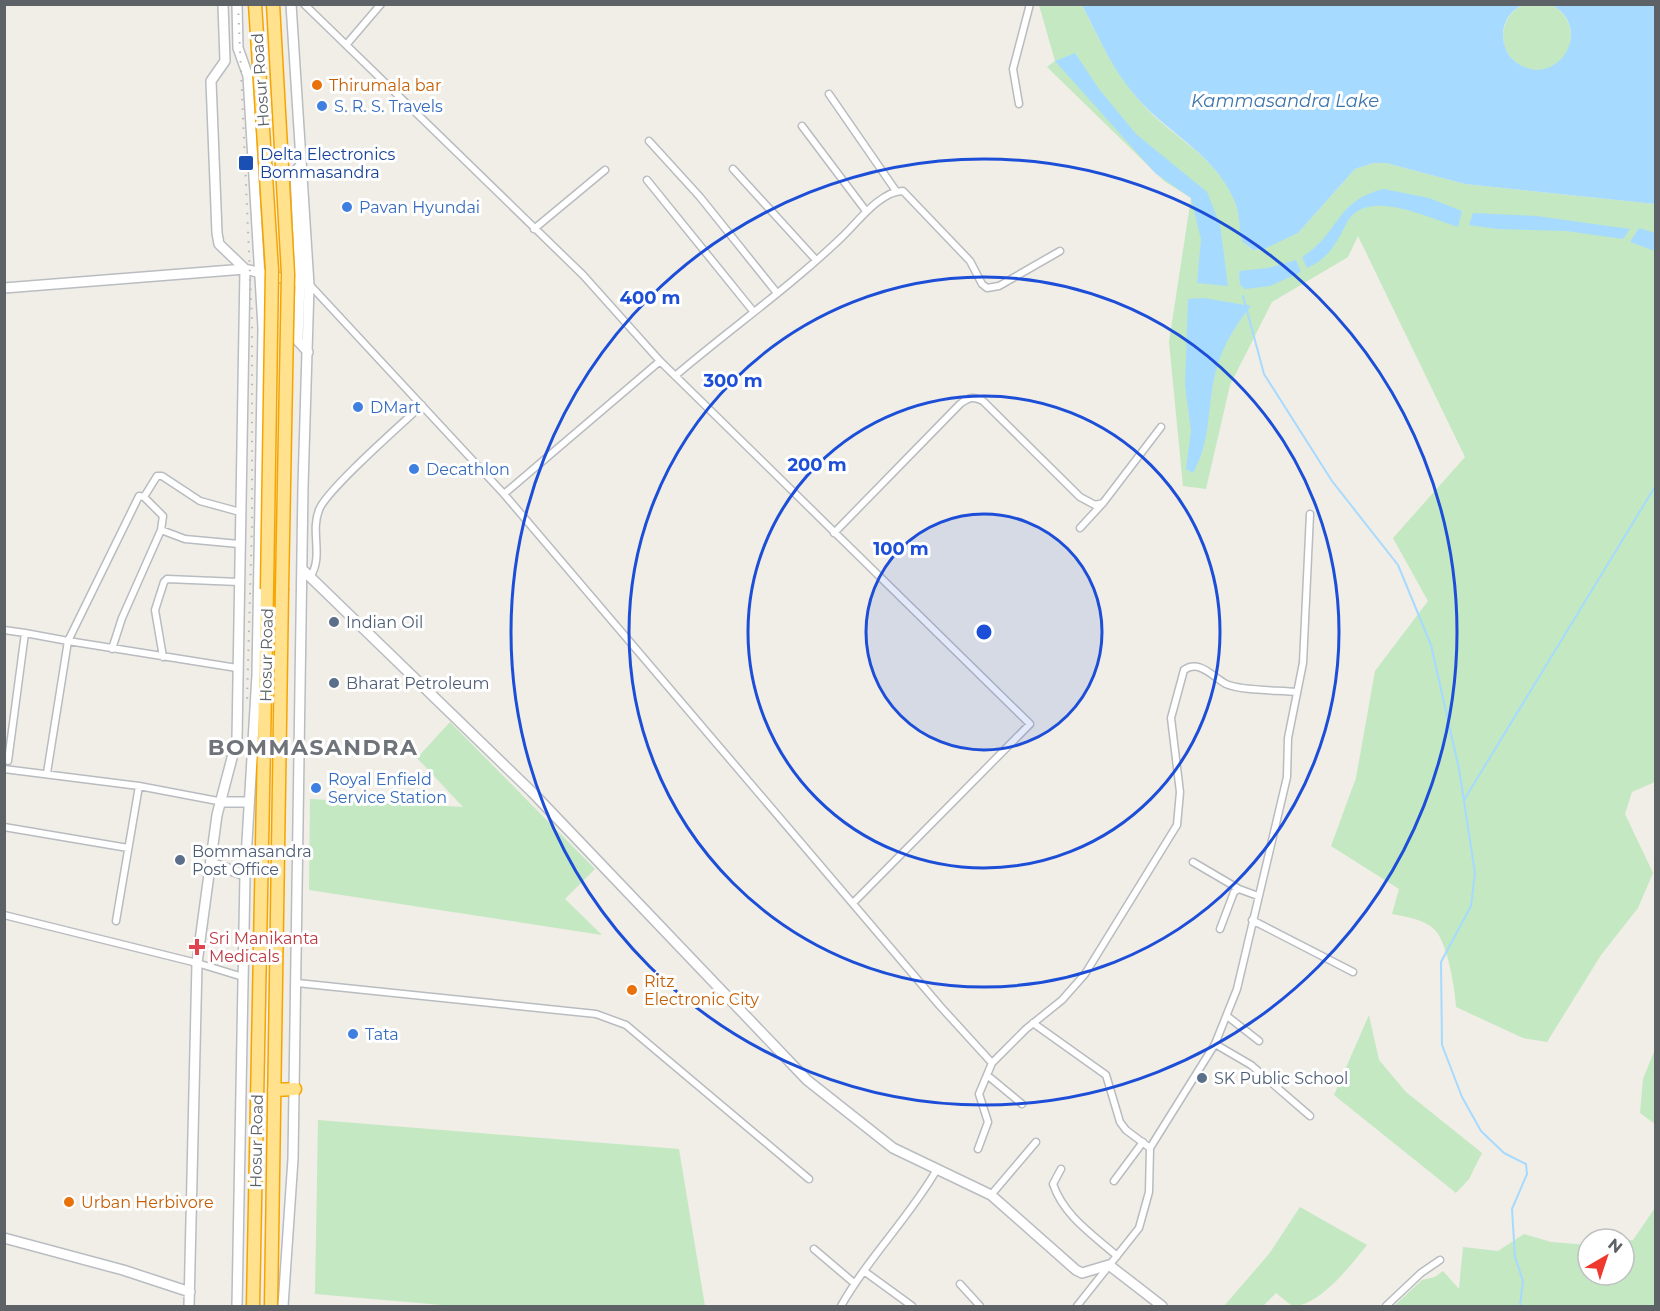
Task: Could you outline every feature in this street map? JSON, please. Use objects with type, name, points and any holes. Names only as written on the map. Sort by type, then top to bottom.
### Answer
[{"type":"highway","name":"Hosur Road","points":[[253,1306],[272,270],[255,4]]},
{"type":"highway","name":"Hosur Road","points":[[271,1306],[288,274],[273,4]]},
{"type":"highway","points":[[274,1090],[295,1083]]},
{"type":"street","points":[[189,1306],[198,963],[217,815],[223,801],[237,739],[245,269],[219,244],[217,233],[211,81],[225,61],[224,4]]},
{"type":"street","points":[[237,4],[238,48],[248,76],[263,328],[257,664],[245,875],[237,1306]]},
{"type":"street","points":[[283,1306],[293,1159],[295,1083],[302,569],[308,352],[300,101],[291,4]]},
{"type":"street","points":[[304,4],[583,275],[660,361],[1030,724],[853,903]]},
{"type":"street","points":[[346,45],[381,4]]},
{"type":"street","points":[[1019,104],[1013,69],[1030,4]]},
{"type":"street","points":[[829,94],[896,191]]},
{"type":"street","points":[[802,126],[866,211]]},
{"type":"street","points":[[649,141],[700,197],[777,293]]},
{"type":"street","points":[[534,229],[605,170]]},
{"type":"street","points":[[733,170],[816,260]]},
{"type":"street","points":[[647,180],[753,311]]},
{"type":"street","points":[[675,376],[843,237],[866,211],[896,191],[903,191],[970,261],[982,284],[987,288],[999,286],[1060,251]]},
{"type":"street","points":[[4,288],[245,269],[305,284],[504,494],[992,1063]]},
{"type":"street","points":[[305,284],[298,341],[308,352]]},
{"type":"street","points":[[263,328],[298,331]]},
{"type":"street","points":[[504,494],[660,361]]},
{"type":"street","points":[[834,532],[960,404],[975,397],[983,401],[1080,497],[1095,504],[1102,503]]},
{"type":"street","points":[[310,577],[317,566],[319,510],[336,489],[422,405]]},
{"type":"street","points":[[1080,528],[1161,427]]},
{"type":"street","points":[[144,497],[157,476],[162,476],[200,501],[240,512]]},
{"type":"street","points":[[47,773],[68,641],[139,496],[144,497],[163,516],[161,530],[122,618],[112,649]]},
{"type":"street","points":[[1077,1306],[1139,1228],[1149,1192],[1150,1148],[1215,1044],[1238,989],[1252,920],[1287,777],[1288,738],[1303,663],[1310,514]]},
{"type":"street","points":[[161,530],[185,539],[240,544]]},
{"type":"street","points":[[302,569],[533,793],[807,1080],[893,1148],[991,1196],[1076,1270],[1082,1273],[1109,1265]]},
{"type":"street","points":[[163,657],[155,610],[167,579],[239,582]]},
{"type":"street","points":[[4,630],[237,668]]},
{"type":"street","points":[[8,761],[25,633]]},
{"type":"street","points":[[978,1149],[988,1122],[979,1094],[992,1063],[1033,1023],[1062,1000],[1086,974],[1177,825],[1180,792],[1171,718],[1184,670],[1198,666],[1228,685],[1297,692]]},
{"type":"street","points":[[237,739],[252,740]]},
{"type":"street","points":[[4,769],[139,786],[223,801],[249,801]]},
{"type":"street","points":[[116,921],[139,786]]},
{"type":"street","points":[[4,827],[128,848]]},
{"type":"street","points":[[211,862],[245,875]]},
{"type":"street","points":[[1193,862],[1239,889],[1258,896]]},
{"type":"street","points":[[1220,928],[1234,892],[1239,889]]},
{"type":"street","points":[[4,915],[198,963],[243,977]]},
{"type":"street","points":[[1252,920],[1353,972]]},
{"type":"street","points":[[297,983],[596,1014],[626,1025],[809,1179]]},
{"type":"street","points":[[1227,1016],[1258,1041]]},
{"type":"street","points":[[1033,1023],[1106,1075],[1120,1122],[1126,1130],[1150,1148]]},
{"type":"street","points":[[1215,1044],[1251,1065],[1310,1116]]},
{"type":"street","points":[[987,1076],[1022,1104]]},
{"type":"street","points":[[991,1196],[1036,1142]]},
{"type":"street","points":[[1114,1181],[1143,1142]]},
{"type":"street","points":[[1061,1169],[1053,1184],[1059,1200],[1072,1217],[1117,1256]]},
{"type":"street","points":[[842,1306],[854,1283],[918,1203],[936,1171]]},
{"type":"street","points":[[4,1238],[123,1270],[190,1292]]},
{"type":"street","points":[[814,1249],[854,1283]]},
{"type":"street","points":[[1386,1306],[1421,1273],[1440,1260]]},
{"type":"street","points":[[1109,1265],[1162,1306]]},
{"type":"street","points":[[864,1271],[912,1306]]},
{"type":"street","points":[[960,1284],[980,1306]]},
{"type":"green space","points":[[1537,2],[1550,5],[1561,12],[1568,23],[1571,36],[1568,49],[1561,60],[1550,67],[1537,70],[1524,67],[1513,60],[1506,49],[1503,36],[1506,23],[1513,12],[1524,5]]},
{"type":"green space","points":[[1039,5],[1082,5],[1112,61],[1139,100],[1205,159],[1226,183],[1236,205],[1242,236],[1253,250],[1260,250],[1298,233],[1355,169],[1373,163],[1386,163],[1465,184],[1655,204],[1655,782],[1632,792],[1625,814],[1653,873],[1638,908],[1601,955],[1547,1042],[1523,1038],[1456,1007],[1444,945],[1435,930],[1421,921],[1392,914],[1399,889],[1331,846],[1356,778],[1375,671],[1428,601],[1393,538],[1465,457],[1358,236],[1348,257],[1272,302],[1230,385],[1206,489],[1183,486],[1169,342],[1191,198],[1164,181],[1047,67],[1055,61]]},
{"type":"green space","points":[[450,722],[595,869],[565,899],[602,935],[309,890],[310,799],[463,807],[417,758]]},
{"type":"green space","points":[[1369,1015],[1379,1060],[1406,1092],[1482,1153],[1469,1179],[1456,1193],[1334,1095]]},
{"type":"green space","points":[[1655,1049],[1655,1124],[1640,1113],[1643,1079]]},
{"type":"green space","points":[[318,1120],[679,1149],[705,1306],[453,1306],[315,1294]]},
{"type":"green space","points":[[1300,1207],[1367,1245],[1334,1283],[1313,1300],[1292,1306],[1276,1293],[1263,1306],[1224,1306],[1269,1254]]},
{"type":"green space","points":[[1655,1208],[1655,1306],[1394,1306],[1422,1280],[1435,1277],[1443,1271],[1459,1289],[1463,1247],[1498,1251],[1524,1234],[1551,1242],[1576,1244],[1576,1287],[1636,1287],[1636,1236]]},
{"type":"water","name":"Kammasandra Lake","points":[[1082,5],[1522,5],[1511,13],[1506,21],[1503,30],[1505,47],[1517,63],[1532,69],[1545,69],[1557,63],[1566,53],[1570,41],[1570,28],[1564,15],[1552,5],[1655,5],[1655,204],[1465,184],[1386,163],[1373,163],[1355,169],[1298,233],[1264,249],[1253,250],[1242,241],[1236,205],[1218,173],[1151,112],[1129,88],[1107,54]]},
{"type":"water","points":[[1075,53],[1099,89],[1136,134],[1207,192],[1220,225],[1228,286],[1197,283],[1201,239],[1191,198],[1155,173],[1055,61]]},
{"type":"water","points":[[1384,189],[1429,198],[1462,211],[1458,227],[1398,208],[1367,207],[1355,213],[1331,250],[1321,260],[1307,268],[1302,257],[1324,239],[1346,210],[1368,194]]},
{"type":"water","points":[[1473,213],[1536,216],[1630,229],[1623,239],[1566,231],[1497,229],[1469,225]]},
{"type":"water","points":[[1639,228],[1655,233],[1655,251],[1630,242]]},
{"type":"water","points":[[1296,260],[1301,272],[1270,286],[1245,289],[1240,285],[1239,271],[1268,268]]},
{"type":"water","points":[[1204,298],[1251,306],[1232,333],[1218,362],[1205,440],[1193,473],[1186,469],[1191,431],[1185,385],[1188,299]]},
{"type":"waterway","points":[[1243,296],[1264,374],[1332,481],[1398,565],[1431,645],[1459,769],[1475,873],[1471,906],[1441,962],[1442,1045],[1462,1097],[1481,1131],[1504,1153],[1526,1164],[1527,1174],[1512,1209],[1515,1257],[1523,1281],[1520,1306]]},
{"type":"waterway","points":[[1464,800],[1656,485]]},
{"type":"railway","points":[[238,4],[252,321],[252,524],[247,700]]},
{"type":"place","name":"Thirumala bar","points":[[317,85]]},
{"type":"place","name":"S. R. S. Travels","points":[[322,106]]},
{"type":"place","name":"Delta Electronics Bommasandra","points":[[246,163]]},
{"type":"place","name":"Pavan Hyundai","points":[[347,207]]},
{"type":"place","name":"DMart","points":[[358,407]]},
{"type":"place","name":"Decathlon","points":[[414,469]]},
{"type":"place","name":"Indian Oil","points":[[334,622]]},
{"type":"place","name":"Bharat Petroleum","points":[[334,683]]},
{"type":"place","name":"Royal Enfield Service Station","points":[[316,788]]},
{"type":"place","name":"Bommasandra Post Office","points":[[180,860]]},
{"type":"place","name":"Sri Manikanta Medicals","points":[[197,947]]},
{"type":"place","name":"Ritz Electronic City","points":[[632,990]]},
{"type":"place","name":"Tata","points":[[353,1034]]},
{"type":"place","name":"SK Public School","points":[[1202,1078]]},
{"type":"place","name":"Urban Herbivore","points":[[69,1202]]},
{"type":"district","name":"BOMMASANDRA","points":[[313,747]]}]
